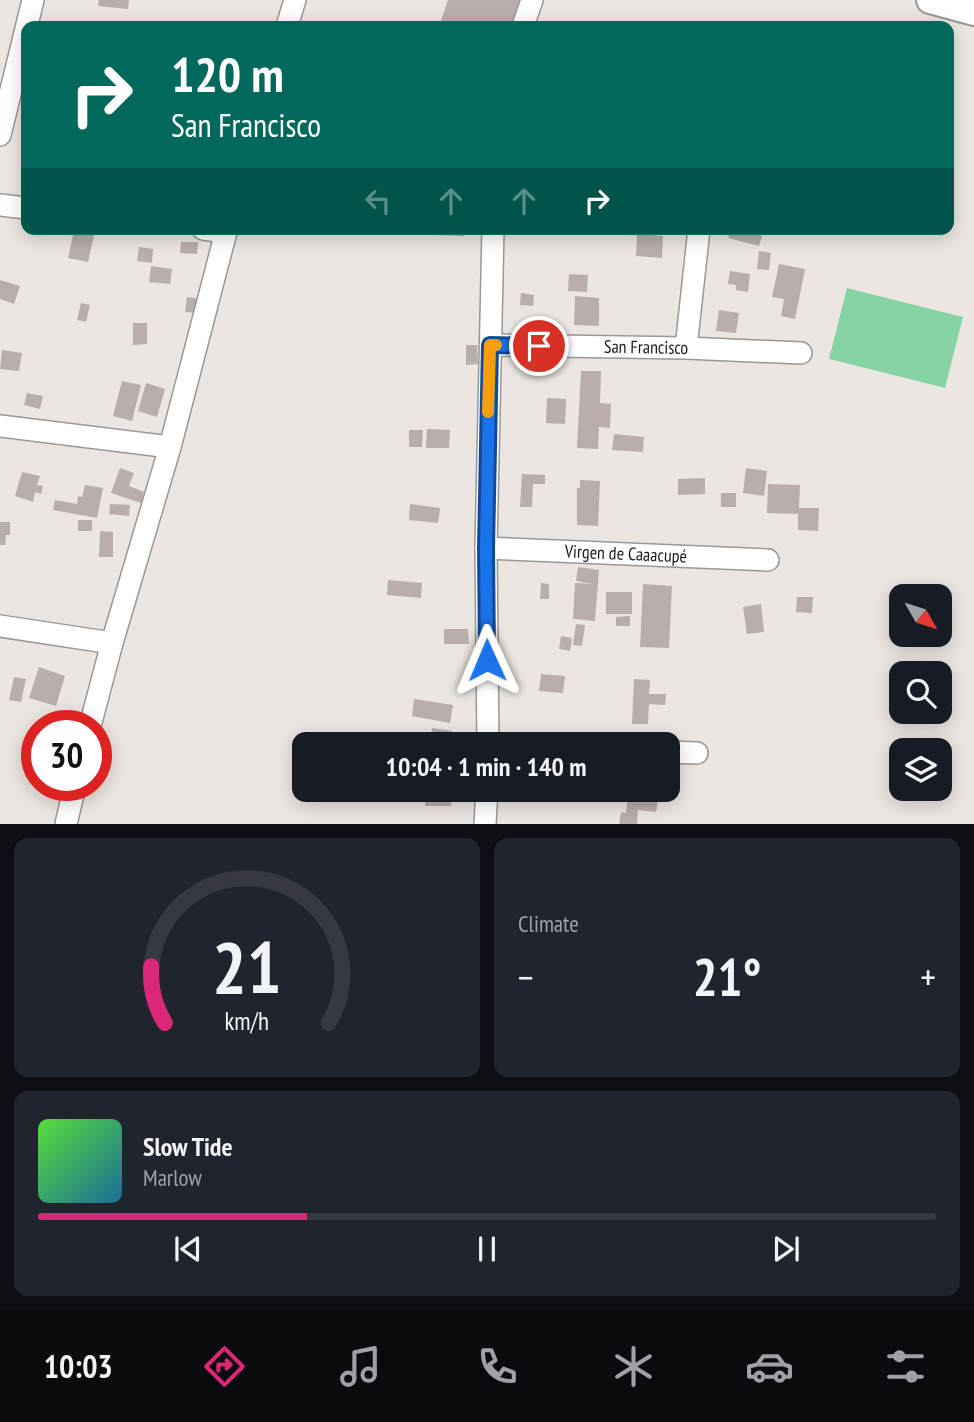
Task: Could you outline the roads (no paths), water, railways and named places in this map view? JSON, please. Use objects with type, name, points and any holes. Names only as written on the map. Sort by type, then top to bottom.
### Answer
[{"type":"street","points":[[28,21],[33,0]]},
{"type":"street","points":[[289,21],[295,0]]},
{"type":"street","points":[[525,21],[532,0]]},
{"type":"street","points":[[930,0],[974,12]]},
{"type":"street","points":[[0,135],[21,49]]},
{"type":"street","points":[[0,205],[21,207]]},
{"type":"street","points":[[94,710],[170,447],[225,235]]},
{"type":"street","points":[[488,732],[486,548],[493,235]]},
{"type":"street","points":[[687,348],[698,235]]},
{"type":"street","name":"San Francisco","points":[[490,345],[687,348],[801,354]]},
{"type":"street","points":[[0,426],[170,447]]},
{"type":"street","name":"Virgen de Caaacupé","points":[[486,548],[768,560]]},
{"type":"street","points":[[0,625],[112,643]]},
{"type":"street","points":[[680,752],[697,753]]},
{"type":"street","points":[[66,824],[71,801]]},
{"type":"street","points":[[485,824],[486,802]]}]
